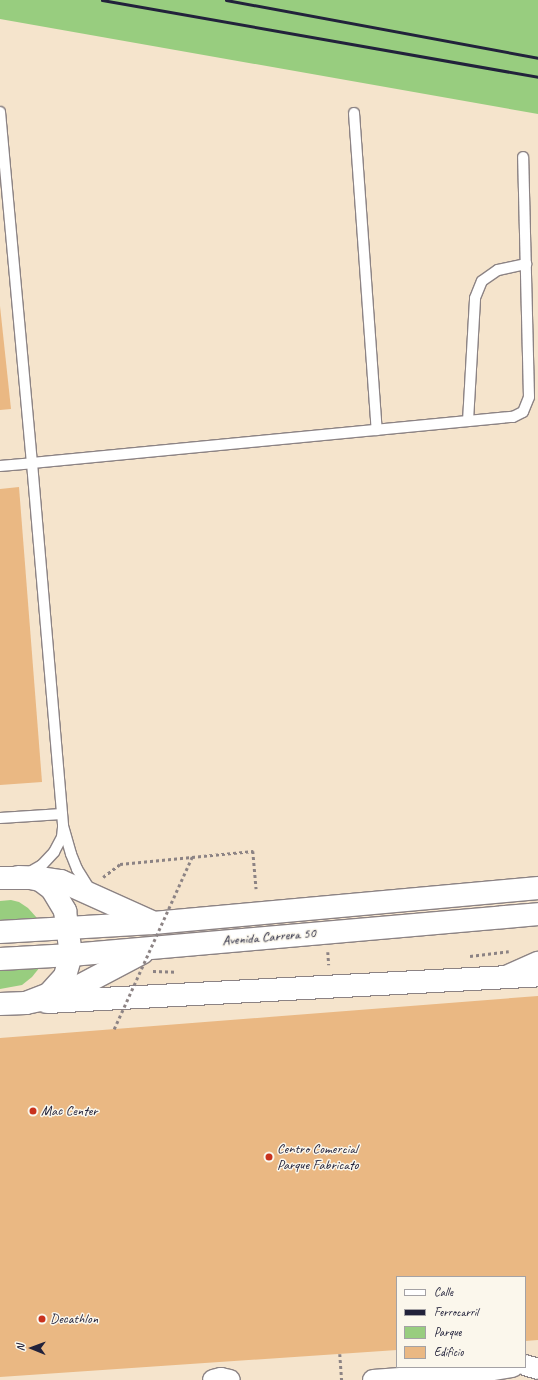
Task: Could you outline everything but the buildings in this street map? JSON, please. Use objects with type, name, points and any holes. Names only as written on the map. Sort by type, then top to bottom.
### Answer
[{"type":"main road","points":[[9,878],[52,879],[98,886],[153,923]]},
{"type":"main road","points":[[9,878],[40,880],[52,889],[65,911],[68,928],[71,955],[65,976],[57,988],[49,994],[26,1003]]},
{"type":"main road","name":"Avenida Carrera 50","points":[[0,932],[153,923],[538,888]]},
{"type":"main road","name":"Avenida Carrera 50","points":[[0,959],[71,955],[538,914]]},
{"type":"main road","points":[[26,1003],[54,997],[68,992],[154,947]]},
{"type":"main road","points":[[506,977],[538,963]]},
{"type":"main road","points":[[0,1004],[538,975]]},
{"type":"street","points":[[373,1380],[481,1372],[512,1368]]},
{"type":"street","points":[[502,1380],[508,1371],[519,1368]]},
{"type":"street","points":[[213,1380],[221,1378],[230,1380]]},
{"type":"lane","points":[[0,112],[62,814],[66,838],[78,869],[98,886]]},
{"type":"lane","points":[[354,113],[377,430]]},
{"type":"lane","points":[[0,466],[513,417],[523,412],[529,397],[522,157]]},
{"type":"lane","points":[[468,421],[475,298],[482,281],[498,270],[526,264]]},
{"type":"lane","points":[[0,818],[62,814]]},
{"type":"lane","points":[[9,878],[33,871],[42,865],[54,852],[62,837],[64,826]]},
{"type":"path","points":[[98,886],[120,864],[253,851],[256,889]]},
{"type":"path","points":[[114,1029],[192,857]]},
{"type":"path","points":[[340,1354],[342,1380]]},
{"type":"green space","points":[[0,0],[538,0],[538,114],[0,19]]},
{"type":"green space","points":[[11,900],[19,902],[28,908],[37,918],[0,920],[0,901]]},
{"type":"green space","points":[[40,967],[32,977],[22,985],[0,989],[0,970]]},
{"type":"railway","points":[[102,0],[538,77]]},
{"type":"railway","points":[[226,0],[538,58]]},
{"type":"place","name":"Mac Center","points":[[33,1111]]},
{"type":"place","name":"Centro Comercial Parque Fabricato","points":[[269,1157]]},
{"type":"place","name":"Decathlon","points":[[42,1319]]}]
